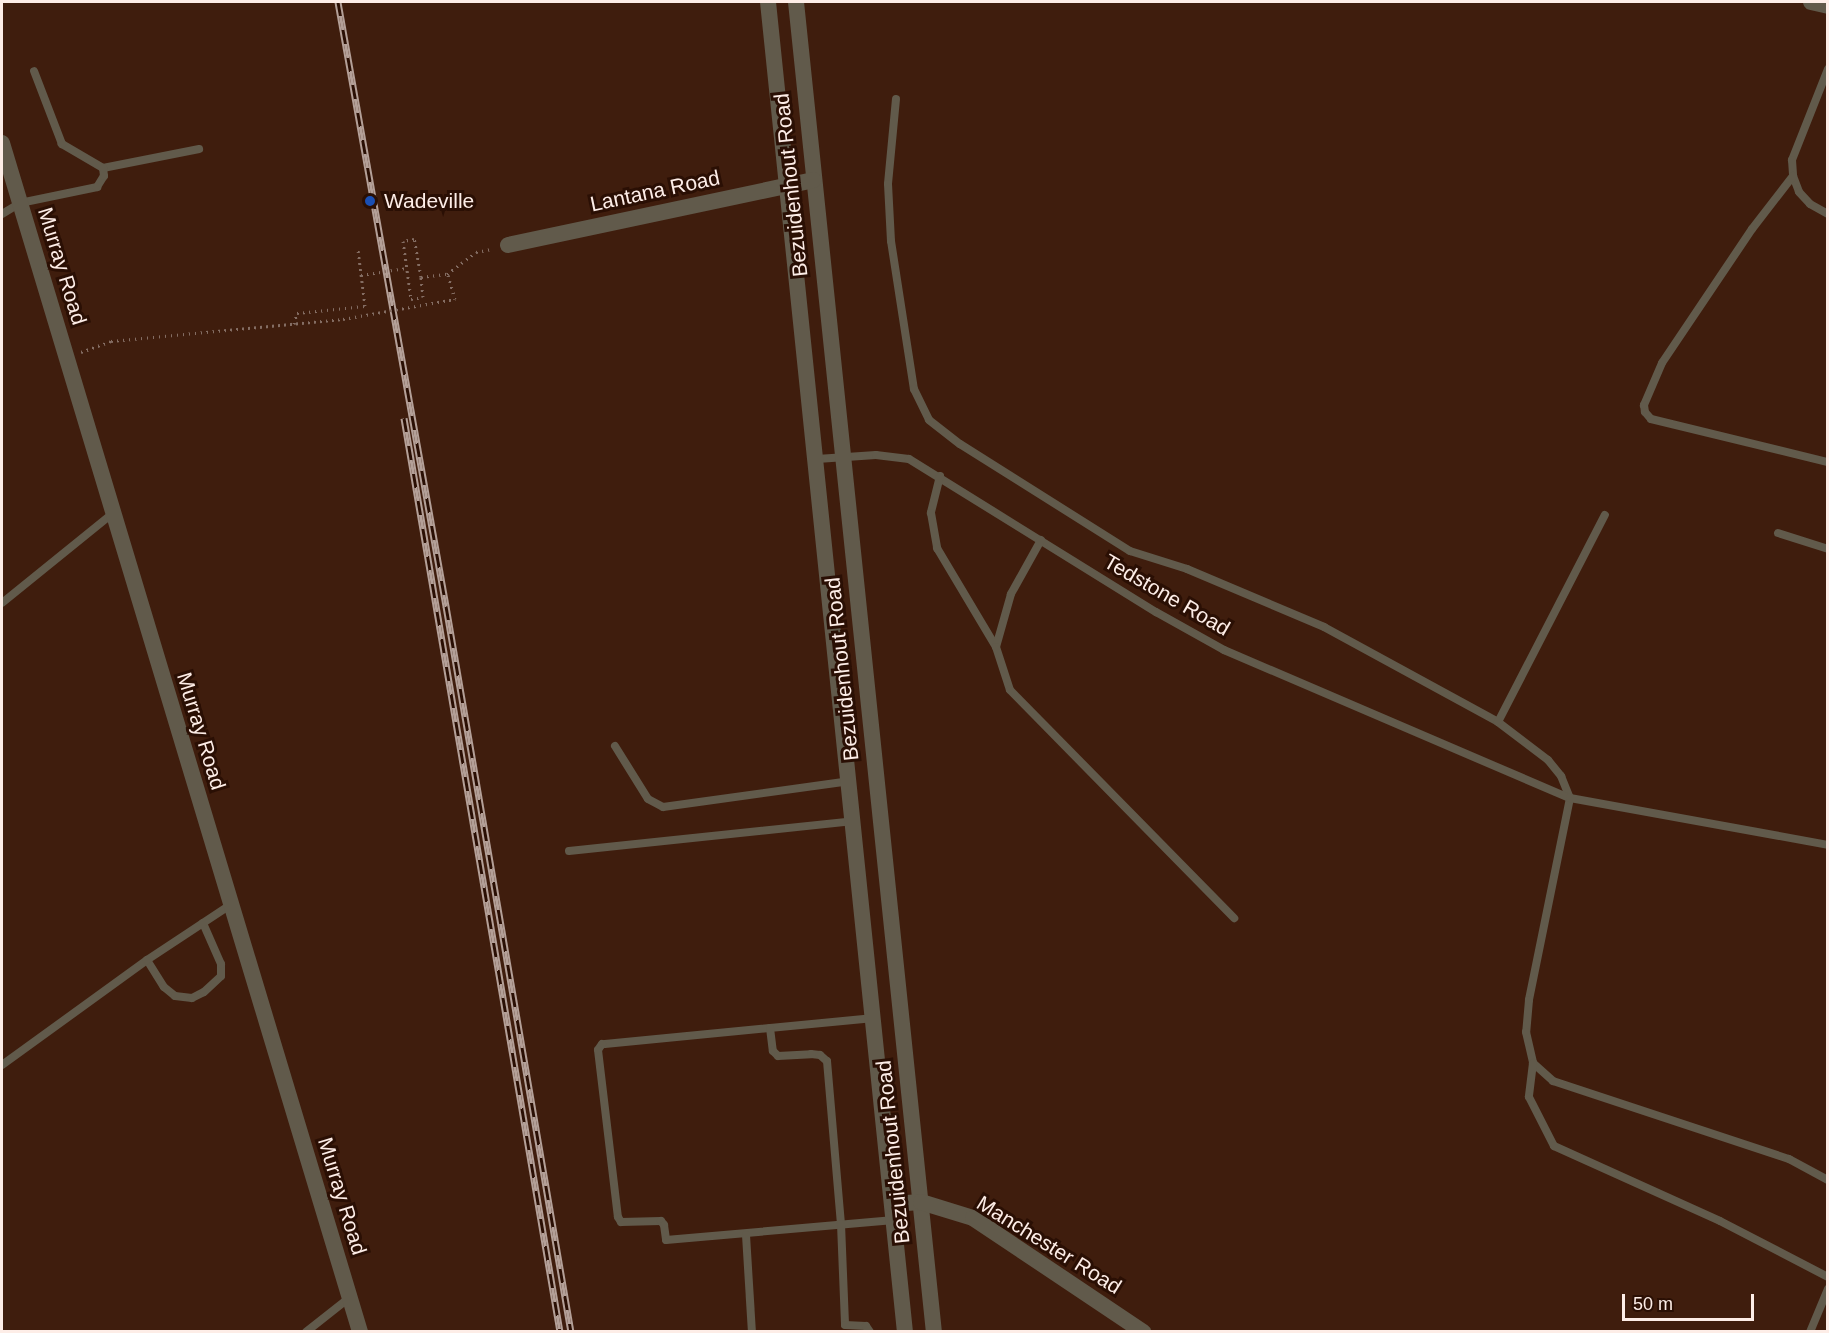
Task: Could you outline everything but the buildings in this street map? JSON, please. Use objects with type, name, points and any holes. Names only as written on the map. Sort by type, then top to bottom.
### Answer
[{"type":"street","name":"Bezuidenhout Road","points":[[768,2],[850,777],[905,1332]]},
{"type":"street","name":"Bezuidenhout Road","points":[[796,2],[934,1332]]},
{"type":"street","points":[[1811,2],[1827,6]]},
{"type":"street","name":"Murray Road","points":[[2,143],[111,514],[360,1332]]},
{"type":"street","name":"Lantana Road","points":[[508,245],[813,180]]},
{"type":"street","points":[[808,384],[834,381]]},
{"type":"street","points":[[850,777],[875,771]]},
{"type":"street","points":[[873,1011],[900,1002]]},
{"type":"street","name":"Manchester Road","points":[[893,1212],[921,1202],[973,1218],[1143,1332]]},
{"type":"lane","points":[[1827,69],[1796,143],[1792,160],[1793,176],[1799,192],[1810,204],[1827,214]]},
{"type":"lane","points":[[34,71],[62,144],[103,168],[199,149]]},
{"type":"lane","points":[[896,99],[888,184],[891,241],[914,389],[930,420],[960,444],[1131,550],[1187,569],[1324,627],[1498,722],[1548,760],[1561,776],[1570,798],[1528,1000],[1526,1032],[1533,1063],[1529,1097],[1554,1146],[1720,1221],[1827,1277]]},
{"type":"lane","points":[[2,214],[20,203],[98,187],[104,176],[103,168]]},
{"type":"lane","points":[[1793,176],[1752,229],[1662,363],[1644,405],[1645,412],[1651,419],[1827,462]]},
{"type":"lane","name":"Tedstone Road","points":[[817,459],[876,455],[909,459],[940,476],[1156,612],[1224,650],[1570,798],[1827,845]]},
{"type":"lane","points":[[940,476],[931,513],[937,548],[996,647],[1010,690],[1234,918]]},
{"type":"lane","points":[[2,603],[111,514]]},
{"type":"lane","points":[[1498,722],[1605,515]]},
{"type":"lane","points":[[1778,533],[1827,549]]},
{"type":"lane","points":[[996,647],[1011,594],[1041,540]]},
{"type":"lane","points":[[615,746],[648,800],[663,807],[850,777]]},
{"type":"lane","points":[[569,851],[854,821]]},
{"type":"lane","points":[[2,1065],[147,960],[230,905]]},
{"type":"lane","points":[[147,960],[164,987],[175,996],[192,998],[204,992],[221,976],[221,964],[203,923]]},
{"type":"lane","points":[[873,1011],[770,1028],[602,1044],[598,1050],[618,1217],[621,1222],[660,1221],[664,1225],[666,1240],[746,1235],[840,1224],[893,1212]]},
{"type":"lane","points":[[770,1028],[773,1051],[778,1056],[820,1054],[827,1061],[840,1224],[845,1325],[866,1326],[870,1332]]},
{"type":"lane","points":[[1533,1063],[1552,1081],[1789,1159],[1827,1180]]},
{"type":"lane","points":[[746,1235],[752,1332]]},
{"type":"lane","points":[[1809,1332],[1826,1294]]},
{"type":"lane","points":[[306,1332],[350,1297]]},
{"type":"path","points":[[414,239],[423,297],[411,299],[407,268],[403,241],[414,239]]},
{"type":"path","points":[[421,277],[447,274],[476,252],[508,245]]},
{"type":"path","points":[[294,324],[297,313],[365,306],[358,250]]},
{"type":"path","points":[[362,275],[407,268]]},
{"type":"path","points":[[66,358],[111,341],[343,319],[455,299],[447,274]]},
{"type":"shaded area","points":[[2,2],[1827,2],[1827,1331],[2,1331]]},
{"type":"railway","points":[[338,2],[446,606],[571,1332]]},
{"type":"railway","points":[[404,418],[560,1332]]},
{"type":"place","name":"Wadeville","points":[[370,201]]}]
